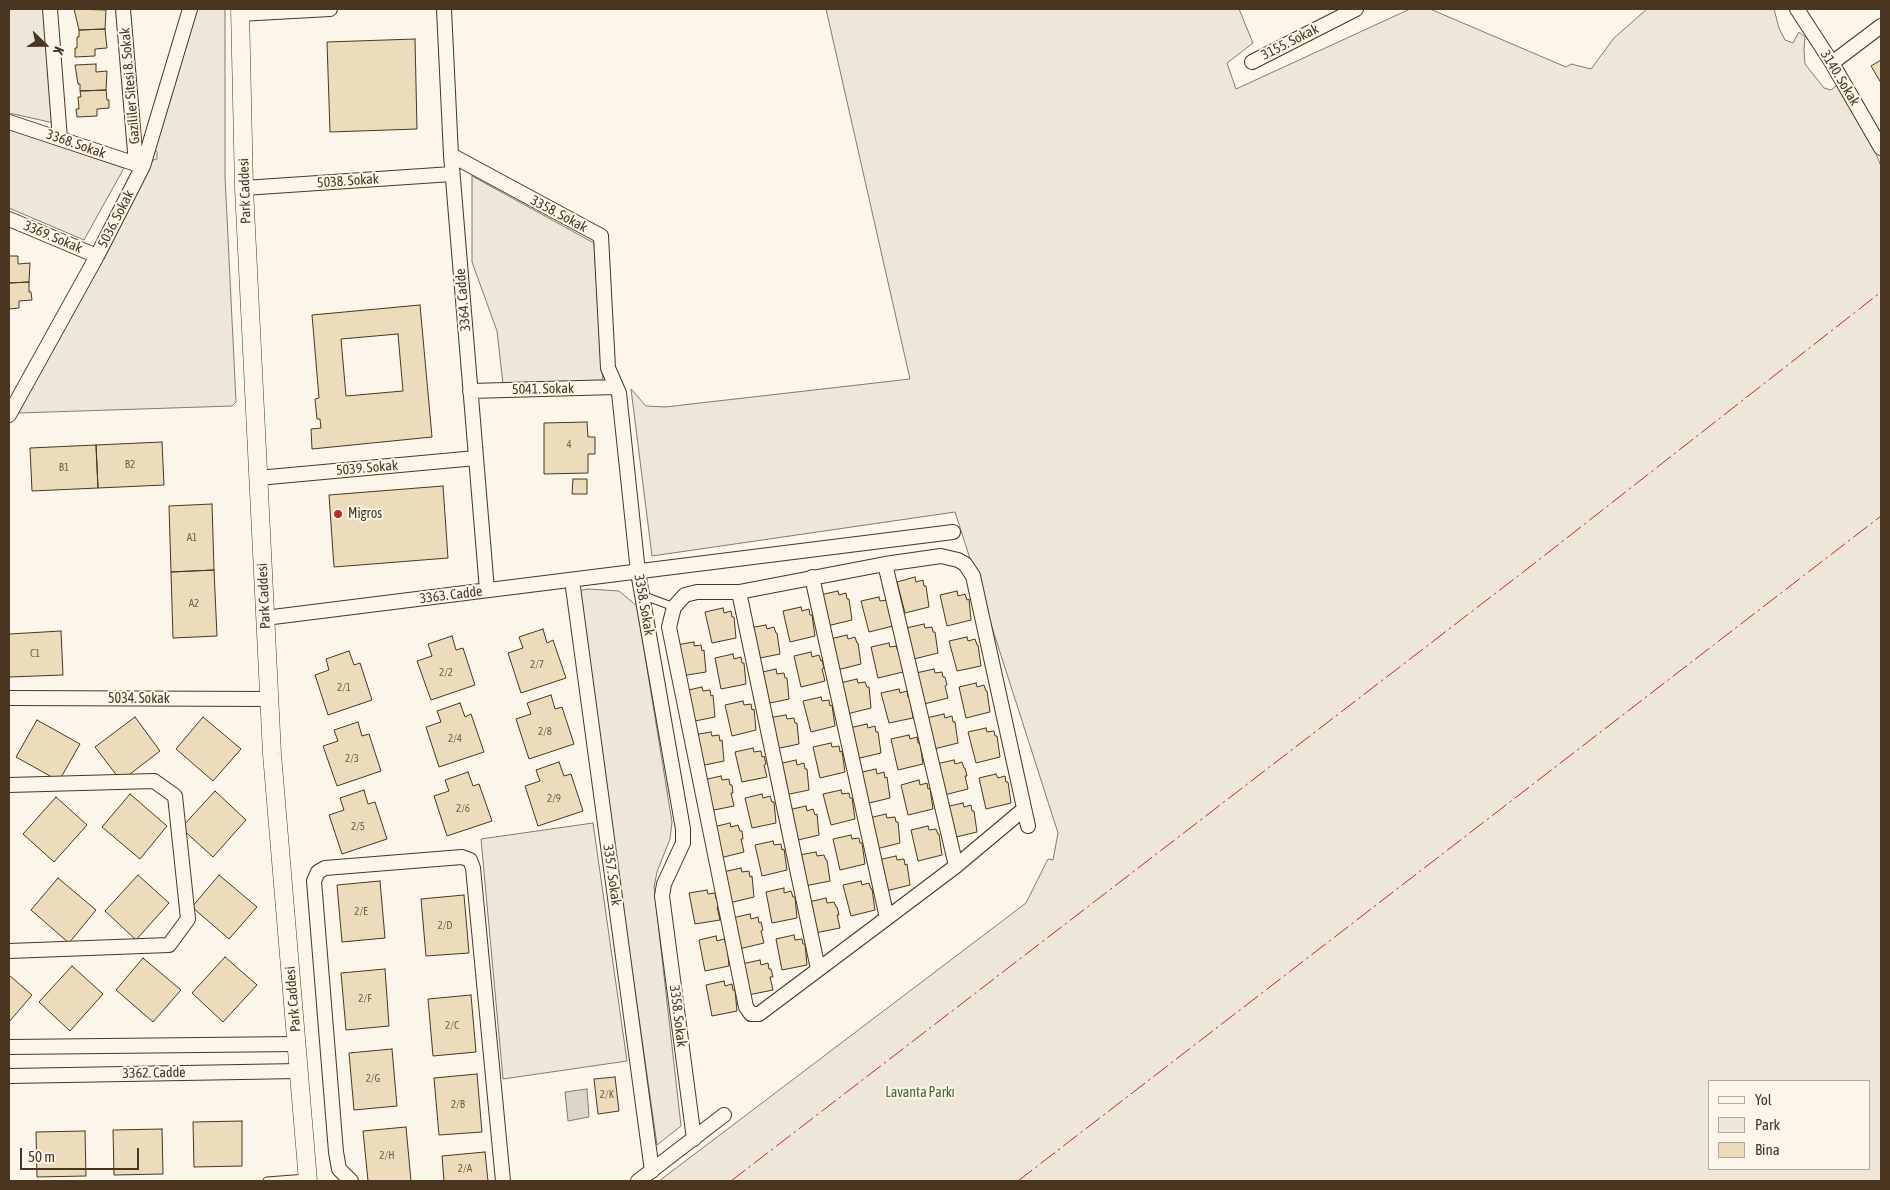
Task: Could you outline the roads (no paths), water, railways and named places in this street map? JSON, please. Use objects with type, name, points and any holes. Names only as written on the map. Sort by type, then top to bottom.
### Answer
[{"type":"street","points":[[50,9],[60,139]]},
{"type":"street","name":"Gazililer Sitesi 8. Sokak","points":[[123,9],[140,165]]},
{"type":"street","points":[[240,11],[330,9]]},
{"type":"street","name":"3364. Cadde","points":[[444,9],[452,174],[487,590]]},
{"type":"street","name":"3155. Sokak","points":[[1252,62],[1356,9]]},
{"type":"street","name":"3140. Sokak","points":[[1798,9],[1881,148]]},
{"type":"street","name":"5036. Sokak","points":[[9,415],[97,256],[140,165],[188,11]]},
{"type":"street","name":"Park Caddesi","points":[[240,11],[244,188],[272,754],[310,1180]]},
{"type":"street","points":[[1832,64],[1881,26]]},
{"type":"street","name":"3368. Sokak","points":[[9,122],[140,165]]},
{"type":"street","name":"3358. Sokak","points":[[451,155],[601,236],[608,368],[619,393],[638,572],[683,829],[683,843],[664,884],[662,896],[694,1139]]},
{"type":"street","name":"5038. Sokak","points":[[244,188],[452,174]]},
{"type":"street","name":"3369. Sokak","points":[[9,219],[97,256]]},
{"type":"street","name":"5041. Sokak","points":[[470,391],[616,387]]},
{"type":"street","name":"5039. Sokak","points":[[258,478],[476,458]]},
{"type":"street","name":"3363. Cadde","points":[[265,618],[953,532]]},
{"type":"street","points":[[1024,809],[956,866],[887,918],[759,1014],[751,1014],[746,1007],[669,627],[674,607],[685,596],[697,592],[738,592],[885,564],[942,556],[965,564],[973,576],[1028,826]]},
{"type":"street","points":[[885,564],[956,866]]},
{"type":"street","points":[[812,577],[887,918]]},
{"type":"street","name":"3357. Sokak","points":[[572,580],[652,1171]]},
{"type":"street","points":[[738,592],[818,969]]},
{"type":"street","name":"5034. Sokak","points":[[9,698],[269,699]]},
{"type":"street","points":[[9,785],[154,781],[175,796],[188,919],[169,944],[9,951]]},
{"type":"street","points":[[351,1181],[339,1169],[336,1152],[314,881],[318,872],[325,868],[462,857],[470,860],[473,868],[503,1181]]},
{"type":"street","name":"3362. Cadde","points":[[9,1047],[297,1044]]},
{"type":"street","name":"3362. Cadde","points":[[9,1076],[300,1070]]},
{"type":"street","points":[[638,1181],[724,1114]]},
{"type":"lane","points":[[642,595],[674,607]]},
{"type":"lane","points":[[267,1181],[310,1180]]},
{"type":"place","name":"Migros","points":[[338,514]]},
{"type":"park label","name":"Lavanta Parkı","points":[[920,1093]]}]
